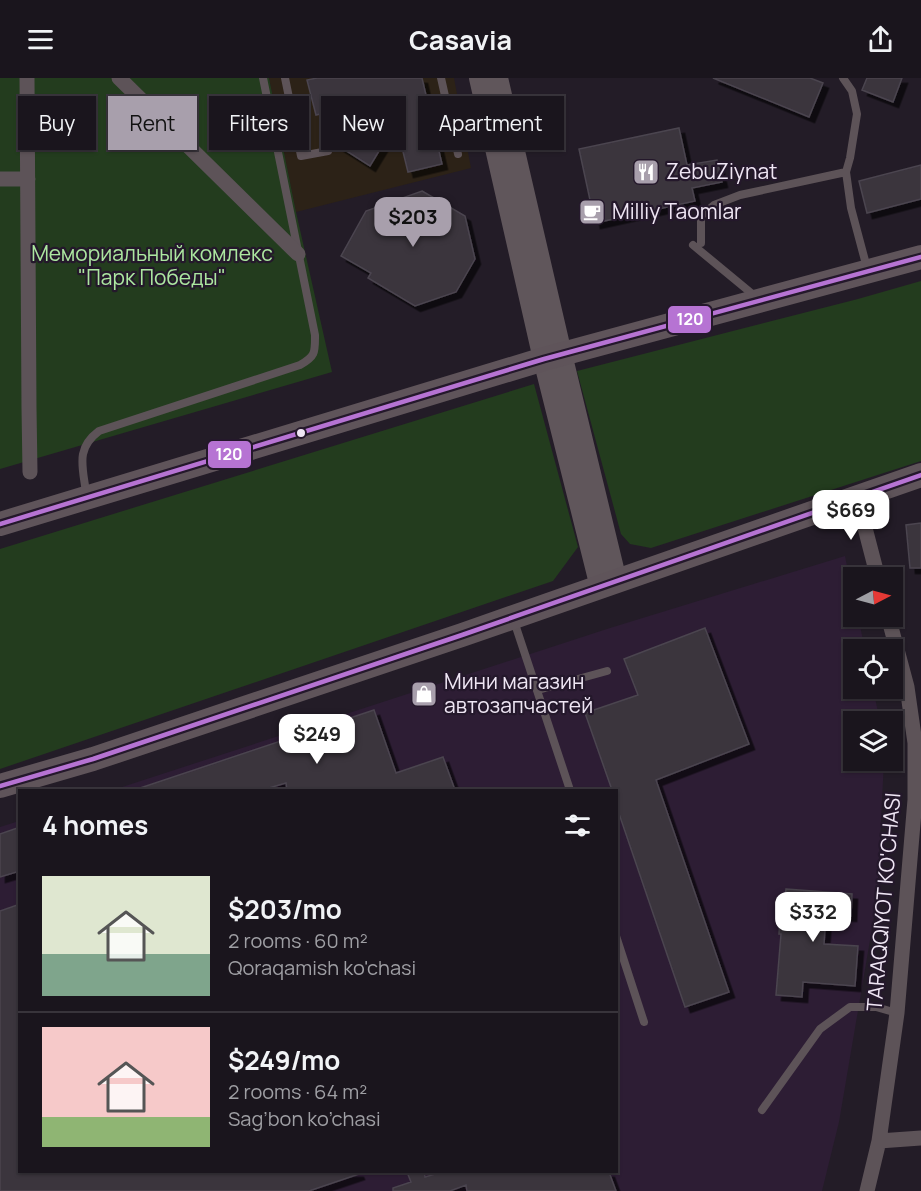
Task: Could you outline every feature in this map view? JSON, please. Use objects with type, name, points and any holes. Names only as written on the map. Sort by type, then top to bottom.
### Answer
[{"type":"main road","points":[[480,78],[608,584]]},
{"type":"main road","points":[[497,78],[552,357]]},
{"type":"main road","points":[[0,524],[552,357],[921,257]]},
{"type":"main road","points":[[0,786],[93,759],[513,617],[921,475]]},
{"type":"street","points":[[27,78],[30,472]]},
{"type":"street","points":[[118,78],[298,254]]},
{"type":"street","points":[[0,179],[28,179]]},
{"type":"street","points":[[857,497],[875,567]]},
{"type":"street","name":"TARAQQIYOT KO'CHASI","points":[[867,1191],[879,1141],[897,1013],[914,828],[915,743],[907,687],[891,627]]},
{"type":"street","points":[[879,1141],[921,1138]]},
{"type":"lane","points":[[87,498],[82,455],[89,438],[99,431],[300,365],[310,359],[315,349],[315,335],[263,78]]},
{"type":"lane","points":[[285,78],[301,156],[328,151]]},
{"type":"lane","points":[[441,78],[458,154]]},
{"type":"lane","points":[[843,78],[852,90],[857,114],[846,172],[851,208],[868,271]]},
{"type":"lane","points":[[760,300],[715,264],[697,244],[701,216],[714,205],[740,195],[846,172]]},
{"type":"lane","points":[[513,617],[570,789]]},
{"type":"lane","points":[[538,690],[607,671]]},
{"type":"lane","points":[[618,942],[644,1022]]},
{"type":"lane","points":[[762,1110],[820,1029],[850,1007],[876,1007],[897,1013]]},
{"type":"shaded area","points":[[269,78],[454,78],[457,96],[418,96],[418,150],[468,150],[471,168],[296,212],[284,150],[309,150],[309,96],[273,96]]},
{"type":"shaded area","points":[[845,556],[847,567],[843,567],[843,627],[860,627],[863,639],[843,639],[843,699],[875,699],[878,711],[843,711],[843,771],[883,771],[877,899],[839,1122],[822,1191],[0,1191],[0,827],[18,821],[18,1173],[618,1173],[618,789],[116,789],[610,628]]},
{"type":"green space","name":"Мемориальный комлекс \"Парк Победы\"","points":[[0,78],[269,78],[273,96],[209,96],[209,150],[284,150],[332,372],[0,469]]},
{"type":"green space","points":[[921,281],[921,461],[651,548],[630,544],[621,534],[577,371]]},
{"type":"green space","points":[[534,384],[578,547],[553,581],[0,769],[0,549]]},
{"type":"building","points":[[317,78],[422,78],[426,96],[418,96],[418,150],[439,150],[442,164],[408,172],[403,150],[406,150],[406,96],[321,96],[321,114],[316,115],[307,80]]},
{"type":"building","points":[[713,78],[810,78],[823,83],[809,117]]},
{"type":"building","points":[[867,78],[902,78],[893,102],[862,90]]},
{"type":"building","points":[[679,128],[687,165],[717,160],[722,182],[692,188],[695,201],[595,223],[579,149]]},
{"type":"building","points":[[345,150],[380,150],[370,166]]},
{"type":"building","points":[[921,165],[921,199],[867,213],[859,181]]},
{"type":"building","points":[[422,191],[465,216],[475,259],[456,292],[415,306],[368,278],[371,273],[341,256],[366,211]]},
{"type":"building","points":[[921,523],[921,568],[910,568],[906,525]]},
{"type":"building","points":[[705,628],[749,744],[656,780],[729,992],[685,1007],[618,811],[618,789],[612,789],[585,713],[638,695],[624,659]]},
{"type":"building","points":[[374,710],[396,773],[443,757],[455,789],[287,789],[286,783],[265,789],[140,788]]},
{"type":"building","points":[[18,828],[18,872],[0,877],[0,834]]},
{"type":"building","points":[[786,889],[852,894],[851,916],[826,914],[824,944],[858,946],[855,986],[803,982],[802,997],[776,995],[781,934],[779,934],[780,918],[783,919]]},
{"type":"building","points":[[18,905],[18,1173],[359,1174],[309,1191],[0,1191],[0,911]]},
{"type":"building","points":[[407,1173],[424,1173],[425,1177],[439,1173],[609,1173],[616,1191],[467,1191],[466,1185],[450,1191],[393,1191],[393,1188],[411,1182]]},
{"type":"transit line","name":"120","points":[[0,524],[544,359],[921,257]]},
{"type":"transit line","name":"120","points":[[0,786],[93,759],[462,635],[921,475]]},
{"type":"place","name":"ZebuZiynat","points":[[646,172]]},
{"type":"place","name":"Milliy Taomlar","points":[[592,212]]},
{"type":"place","name":"Мини магазин автозапчастей","points":[[424,694]]}]
